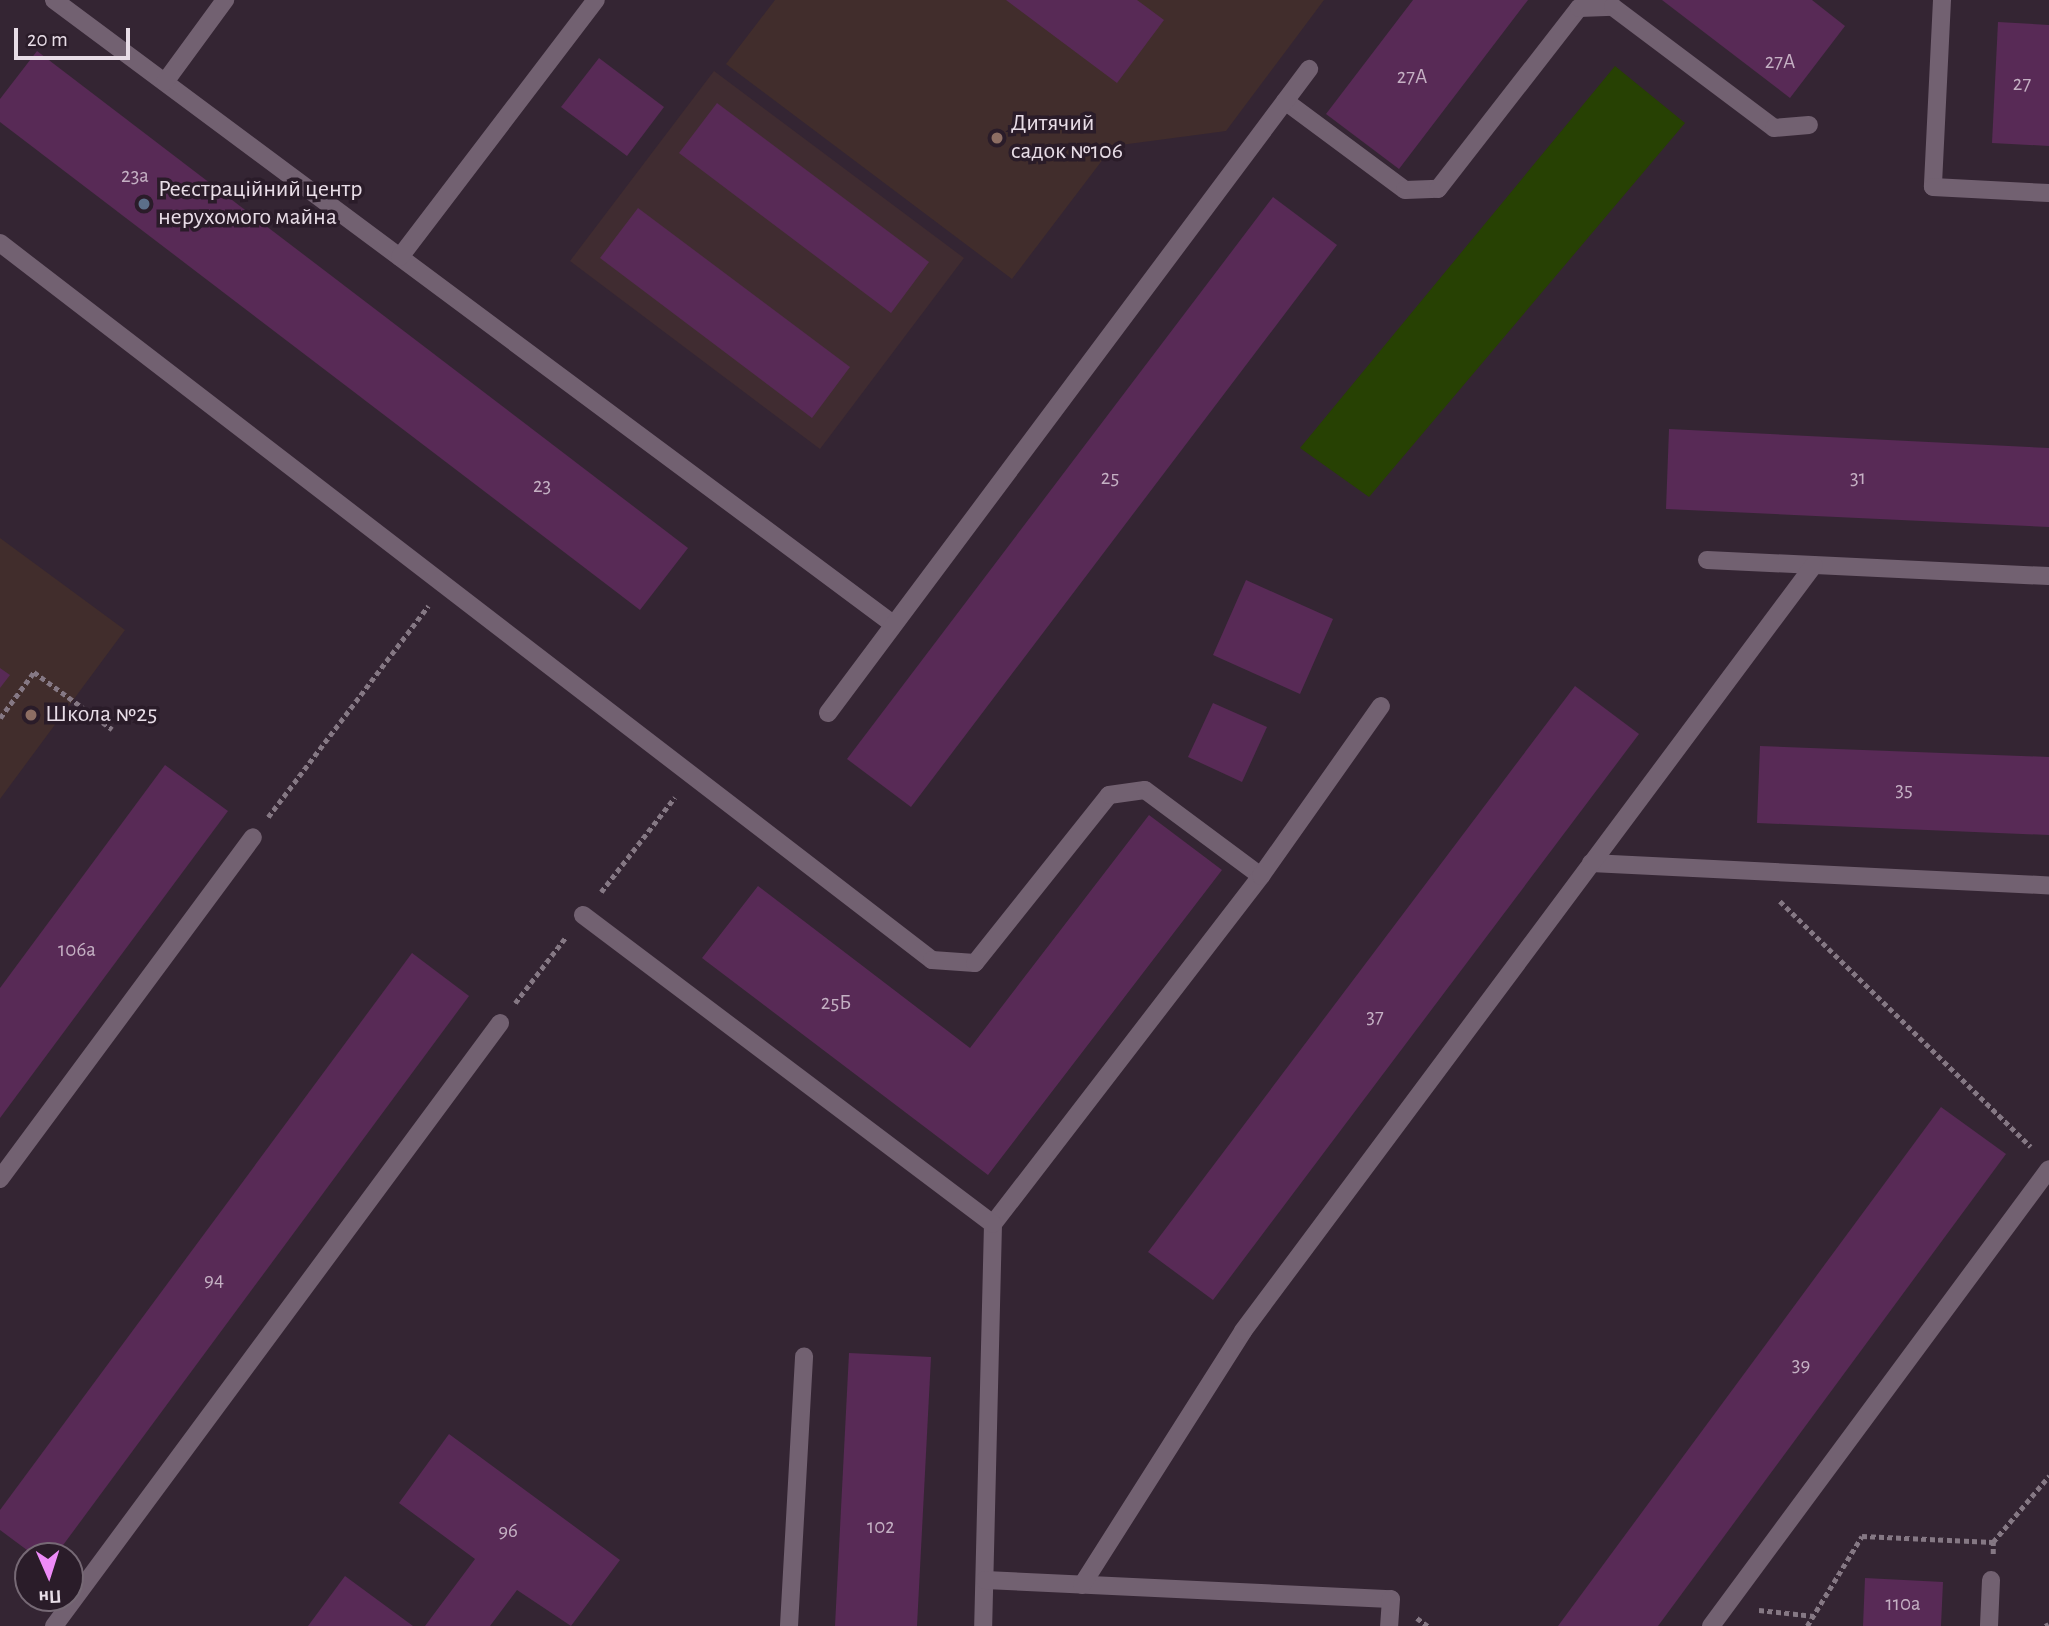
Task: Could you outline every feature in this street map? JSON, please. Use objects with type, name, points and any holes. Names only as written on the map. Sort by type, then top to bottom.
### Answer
[{"type":"lane","points":[[54,0],[893,624]]},
{"type":"lane","points":[[165,82],[225,0]]},
{"type":"lane","points":[[400,257],[596,0]]},
{"type":"lane","points":[[1942,0],[1933,187],[2049,192]]},
{"type":"lane","points":[[1285,101],[1405,190],[1438,189],[1579,8],[1613,7],[1774,128],[1809,125]]},
{"type":"lane","points":[[828,713],[1309,69]]},
{"type":"lane","points":[[0,243],[932,960],[975,963],[1109,795],[1145,790],[1261,876]]},
{"type":"lane","points":[[1707,560],[2049,576]]},
{"type":"lane","points":[[1082,1585],[1242,1331],[1814,565]]},
{"type":"lane","points":[[983,1626],[993,1223],[1261,876],[1381,705]]},
{"type":"lane","points":[[0,1179],[253,837]]},
{"type":"lane","points":[[1591,863],[2049,885]]},
{"type":"lane","points":[[583,915],[993,1223]]},
{"type":"lane","points":[[54,1626],[500,1023]]},
{"type":"lane","points":[[1711,1626],[2044,1162]]},
{"type":"lane","points":[[789,1626],[804,1356]]},
{"type":"lane","points":[[985,1580],[1391,1599],[1390,1626]]},
{"type":"lane","points":[[1989,1626],[1991,1580]]},
{"type":"path","points":[[253,837],[444,585]]},
{"type":"path","points":[[0,718],[34,672],[112,729]]},
{"type":"path","points":[[1749,871],[2044,1162]]},
{"type":"path","points":[[1807,1626],[1862,1536],[1993,1542],[2049,1476]]},
{"type":"path","points":[[1726,1606],[1814,1616]]},
{"type":"shaded area","name":"Дитячий садок №106","points":[[775,0],[1324,0],[1226,131],[1113,146],[1012,279],[726,64]]},
{"type":"shaded area","points":[[714,71],[964,258],[820,449],[570,261]]},
{"type":"shaded area","name":"Школа №25","points":[[0,538],[125,630],[0,799]]},
{"type":"green space","points":[[1615,66],[1685,123],[1369,497],[1300,448]]},
{"type":"building","points":[[1006,0],[1137,0],[1164,20],[1117,83]]},
{"type":"building","points":[[1413,0],[1528,0],[1399,169],[1326,114]]},
{"type":"building","points":[[1662,0],[1812,0],[1845,26],[1790,98]]},
{"type":"building","points":[[1998,22],[2049,25],[2049,146],[1992,143]]},
{"type":"building","points":[[37,51],[688,548],[640,610],[0,122],[0,99]]},
{"type":"building","points":[[599,58],[664,107],[627,156],[561,107]]},
{"type":"building","points":[[717,103],[929,262],[891,313],[679,153]]},
{"type":"building","points":[[1273,197],[1337,245],[911,807],[847,759]]},
{"type":"building","points":[[638,208],[850,367],[812,418],[600,258]]},
{"type":"building","points":[[1669,429],[2049,448],[2049,527],[1666,509]]},
{"type":"building","points":[[1246,580],[1333,619],[1300,694],[1213,655]]},
{"type":"building","points":[[0,668],[10,675],[0,688]]},
{"type":"building","points":[[1575,686],[1639,734],[1213,1300],[1148,1252]]},
{"type":"building","points":[[1213,703],[1267,727],[1242,782],[1188,757]]},
{"type":"building","points":[[1760,746],[2049,757],[2049,835],[1757,823]]},
{"type":"building","points":[[165,765],[228,811],[0,1118],[0,988]]},
{"type":"building","points":[[1149,815],[1222,870],[988,1175],[702,958],[758,886],[970,1048]]},
{"type":"building","points":[[412,953],[469,996],[65,1542],[16,1542],[0,1530],[0,1510]]},
{"type":"building","points":[[1941,1107],[2006,1154],[1658,1626],[1558,1626]]},
{"type":"building","points":[[849,1353],[931,1357],[917,1626],[835,1626]]},
{"type":"building","points":[[449,1434],[620,1560],[571,1626],[517,1590],[490,1626],[425,1626],[475,1559],[399,1503]]},
{"type":"building","points":[[345,1576],[413,1626],[308,1626]]},
{"type":"building","points":[[1865,1578],[1943,1582],[1941,1626],[1863,1626]]},
{"type":"place","name":"Дитячий садок №106","points":[[997,138]]},
{"type":"place","name":"Реєстраційний центр нерухомого майна","points":[[144,204]]},
{"type":"place","name":"Школа №25","points":[[31,715]]}]
